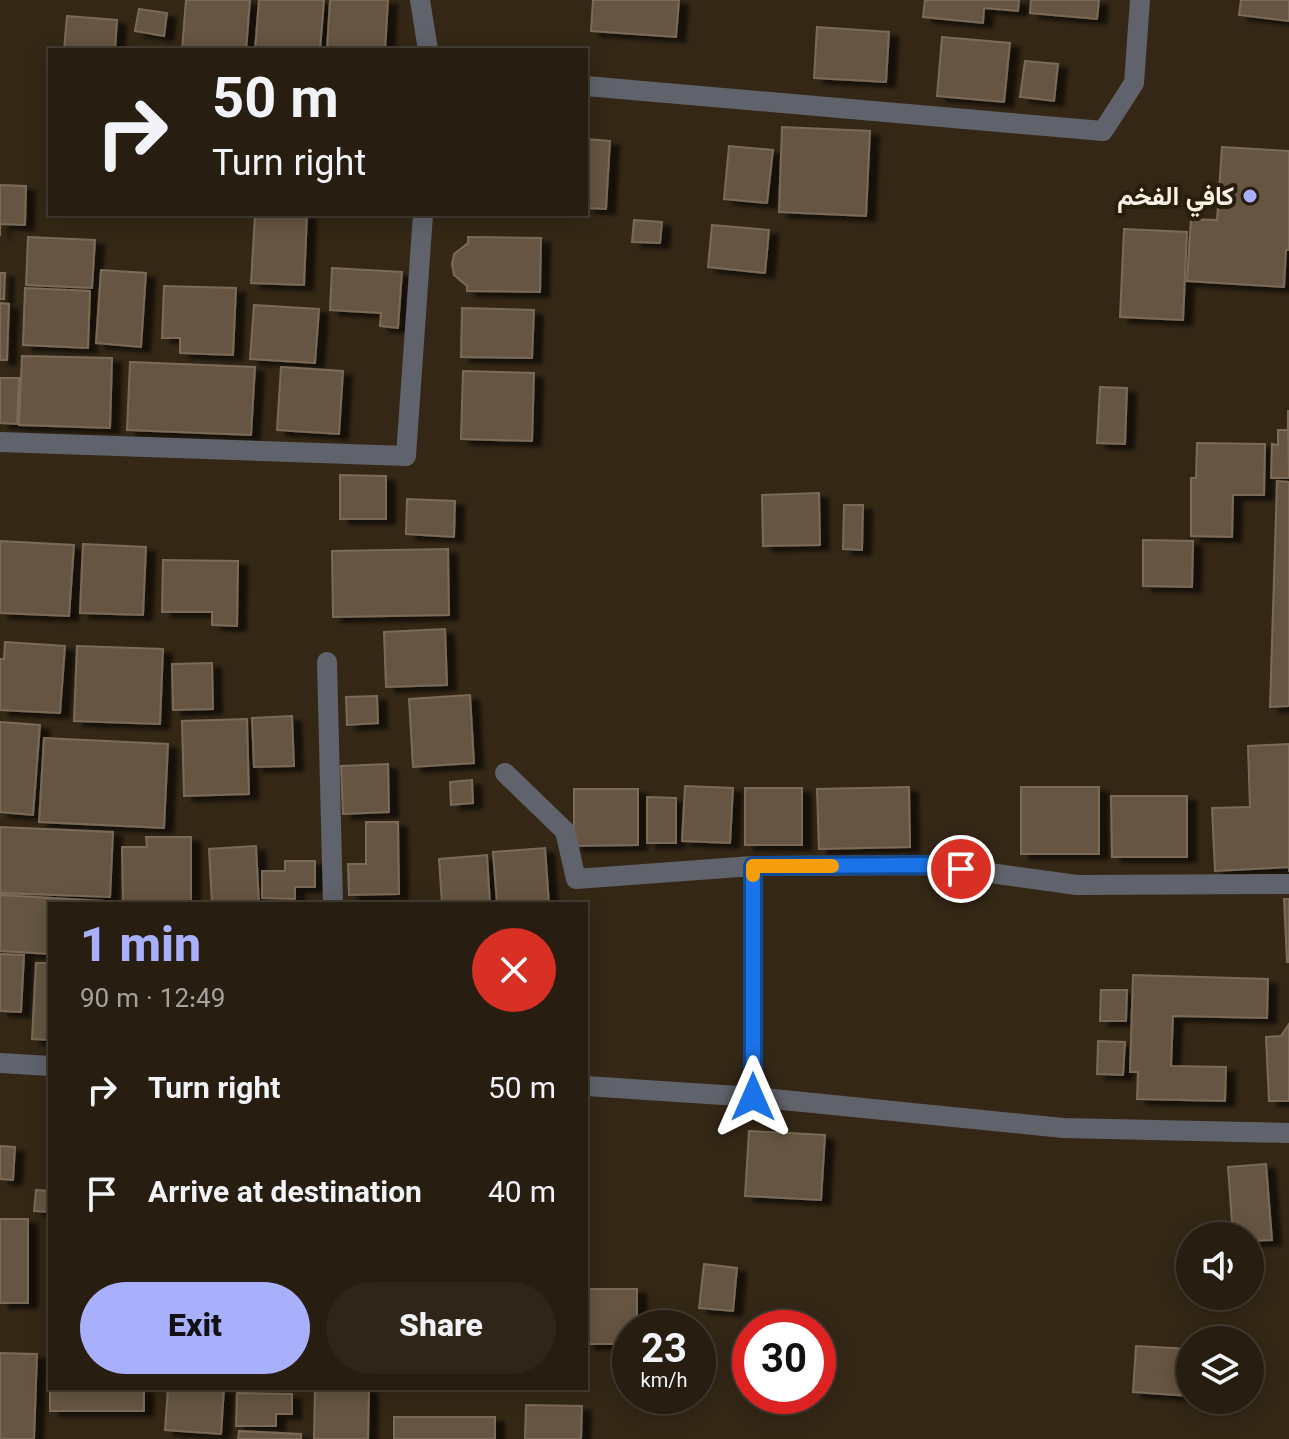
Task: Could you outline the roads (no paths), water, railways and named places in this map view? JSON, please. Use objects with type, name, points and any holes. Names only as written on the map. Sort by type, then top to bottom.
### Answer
[{"type":"street","points":[[420,0],[428,48]]},
{"type":"street","points":[[588,86],[1103,131],[1134,83],[1140,0]]},
{"type":"street","points":[[0,442],[406,456],[423,216]]},
{"type":"street","points":[[327,662],[333,902]]},
{"type":"street","points":[[505,773],[565,831],[576,879],[753,866],[932,865],[1077,885],[1289,884]]},
{"type":"street","points":[[753,866],[753,1097]]},
{"type":"street","points":[[0,1063],[48,1066]]},
{"type":"street","points":[[588,1086],[753,1097],[1063,1128],[1289,1133]]},
{"type":"place","name":"كافي الفخم","points":[[1250,196]]}]
